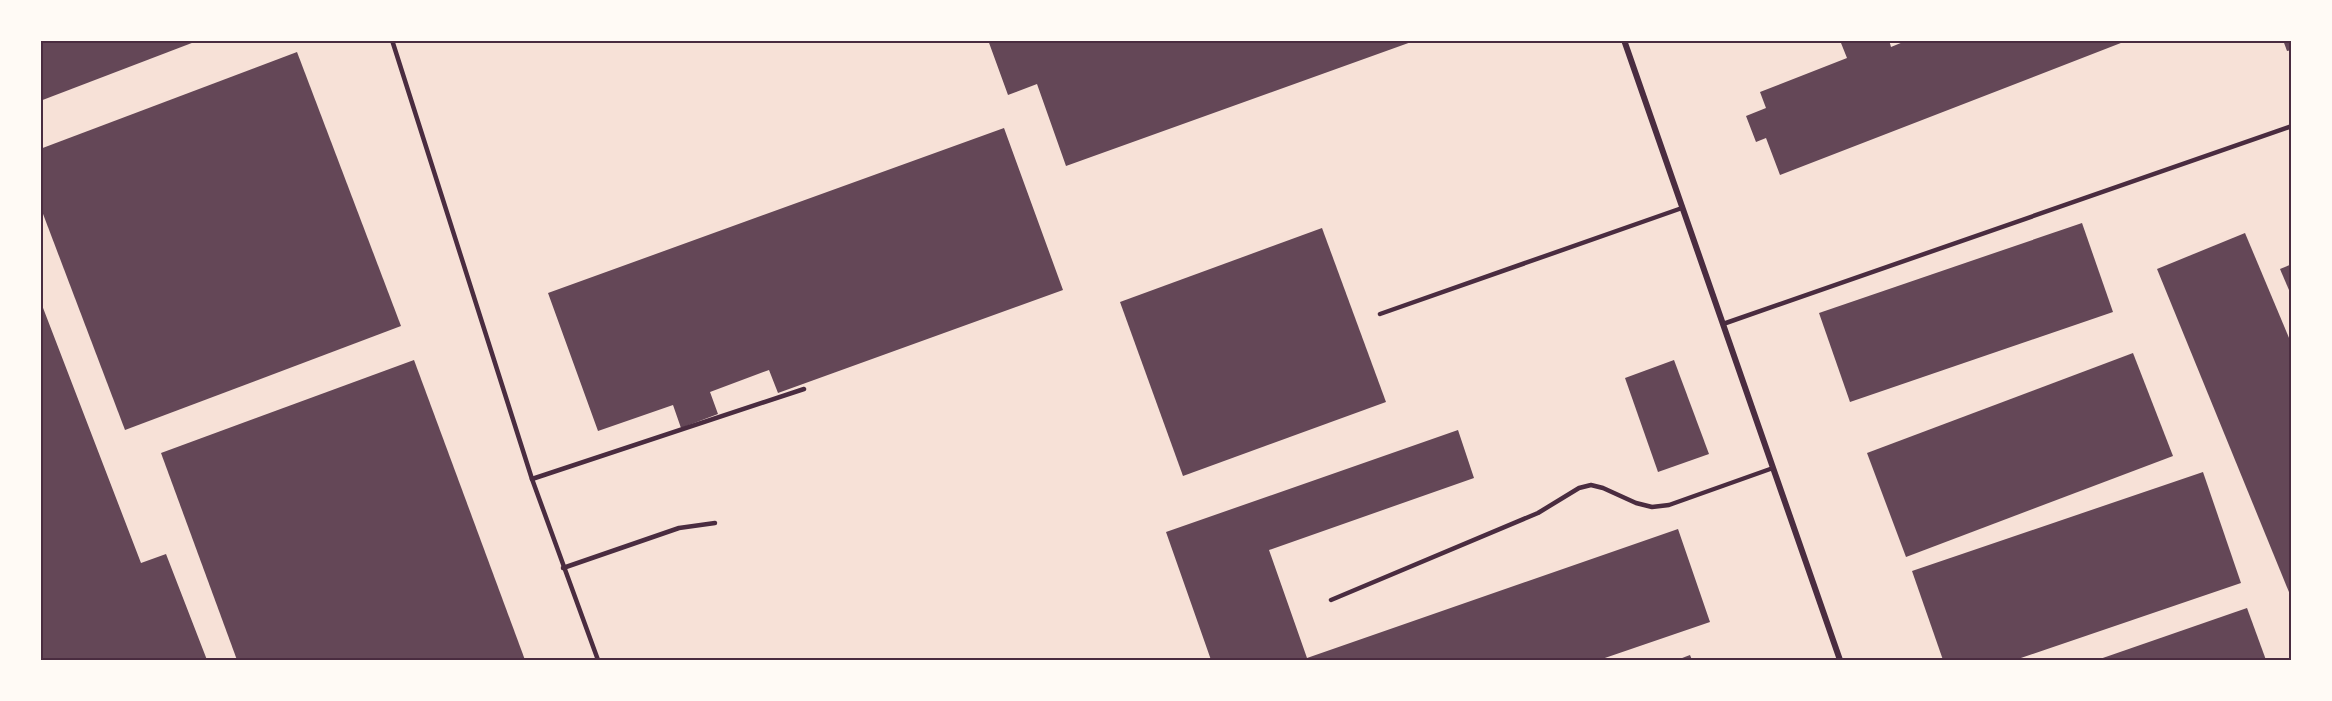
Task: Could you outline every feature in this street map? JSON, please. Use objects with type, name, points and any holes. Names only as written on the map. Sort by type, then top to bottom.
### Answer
[{"type":"street","points":[[1624,40],[1840,660]]},
{"type":"lane","points":[[392,40],[532,479],[598,660]]},
{"type":"lane","points":[[1723,324],[2292,126]]},
{"type":"lane","points":[[1380,314],[1682,208]]},
{"type":"lane","points":[[532,479],[804,389]]},
{"type":"lane","points":[[1331,600],[1538,513],[1579,488],[1591,485],[1603,488],[1636,503],[1652,507],[1669,505],[1773,468]]},
{"type":"lane","points":[[563,568],[679,528],[715,523]]},
{"type":"building","points":[[40,40],[197,40],[197,41],[40,101]]},
{"type":"building","points":[[988,40],[1414,41],[1066,166],[1037,84],[1008,95]]},
{"type":"building","points":[[1846,40],[1889,40],[1891,47],[1908,40],[2126,41],[1780,175],[1766,138],[1756,142],[1746,116],[1766,108],[1760,92],[1847,58],[1841,43]]},
{"type":"building","points":[[2283,40],[2292,40],[2292,50],[2287,51]]},
{"type":"building","points":[[297,52],[401,326],[125,430],[40,206],[40,149]]},
{"type":"building","points":[[1004,128],[1063,290],[778,393],[769,370],[710,392],[718,414],[681,428],[673,405],[598,431],[548,293]]},
{"type":"building","points":[[2082,223],[2113,312],[1850,402],[1819,313]]},
{"type":"building","points":[[1322,228],[1386,402],[1183,476],[1120,302]]},
{"type":"building","points":[[2245,233],[2292,345],[2291,597],[2157,269]]},
{"type":"building","points":[[2292,264],[2292,297],[2280,269]]},
{"type":"building","points":[[40,300],[141,563],[166,554],[207,660],[40,660]]},
{"type":"building","points":[[2133,353],[2173,456],[1906,557],[1867,453]]},
{"type":"building","points":[[414,360],[525,660],[237,660],[161,453]]},
{"type":"building","points":[[1674,360],[1709,454],[1658,472],[1625,378]]},
{"type":"building","points":[[1458,430],[1474,478],[1269,550],[1307,658],[1678,529],[1710,622],[1599,660],[1211,660],[1166,532]]},
{"type":"building","points":[[2203,472],[2241,583],[2015,660],[1943,660],[1912,571]]},
{"type":"building","points":[[2247,608],[2266,660],[2097,660]]},
{"type":"building","points":[[1690,655],[1692,660],[1677,660]]}]
